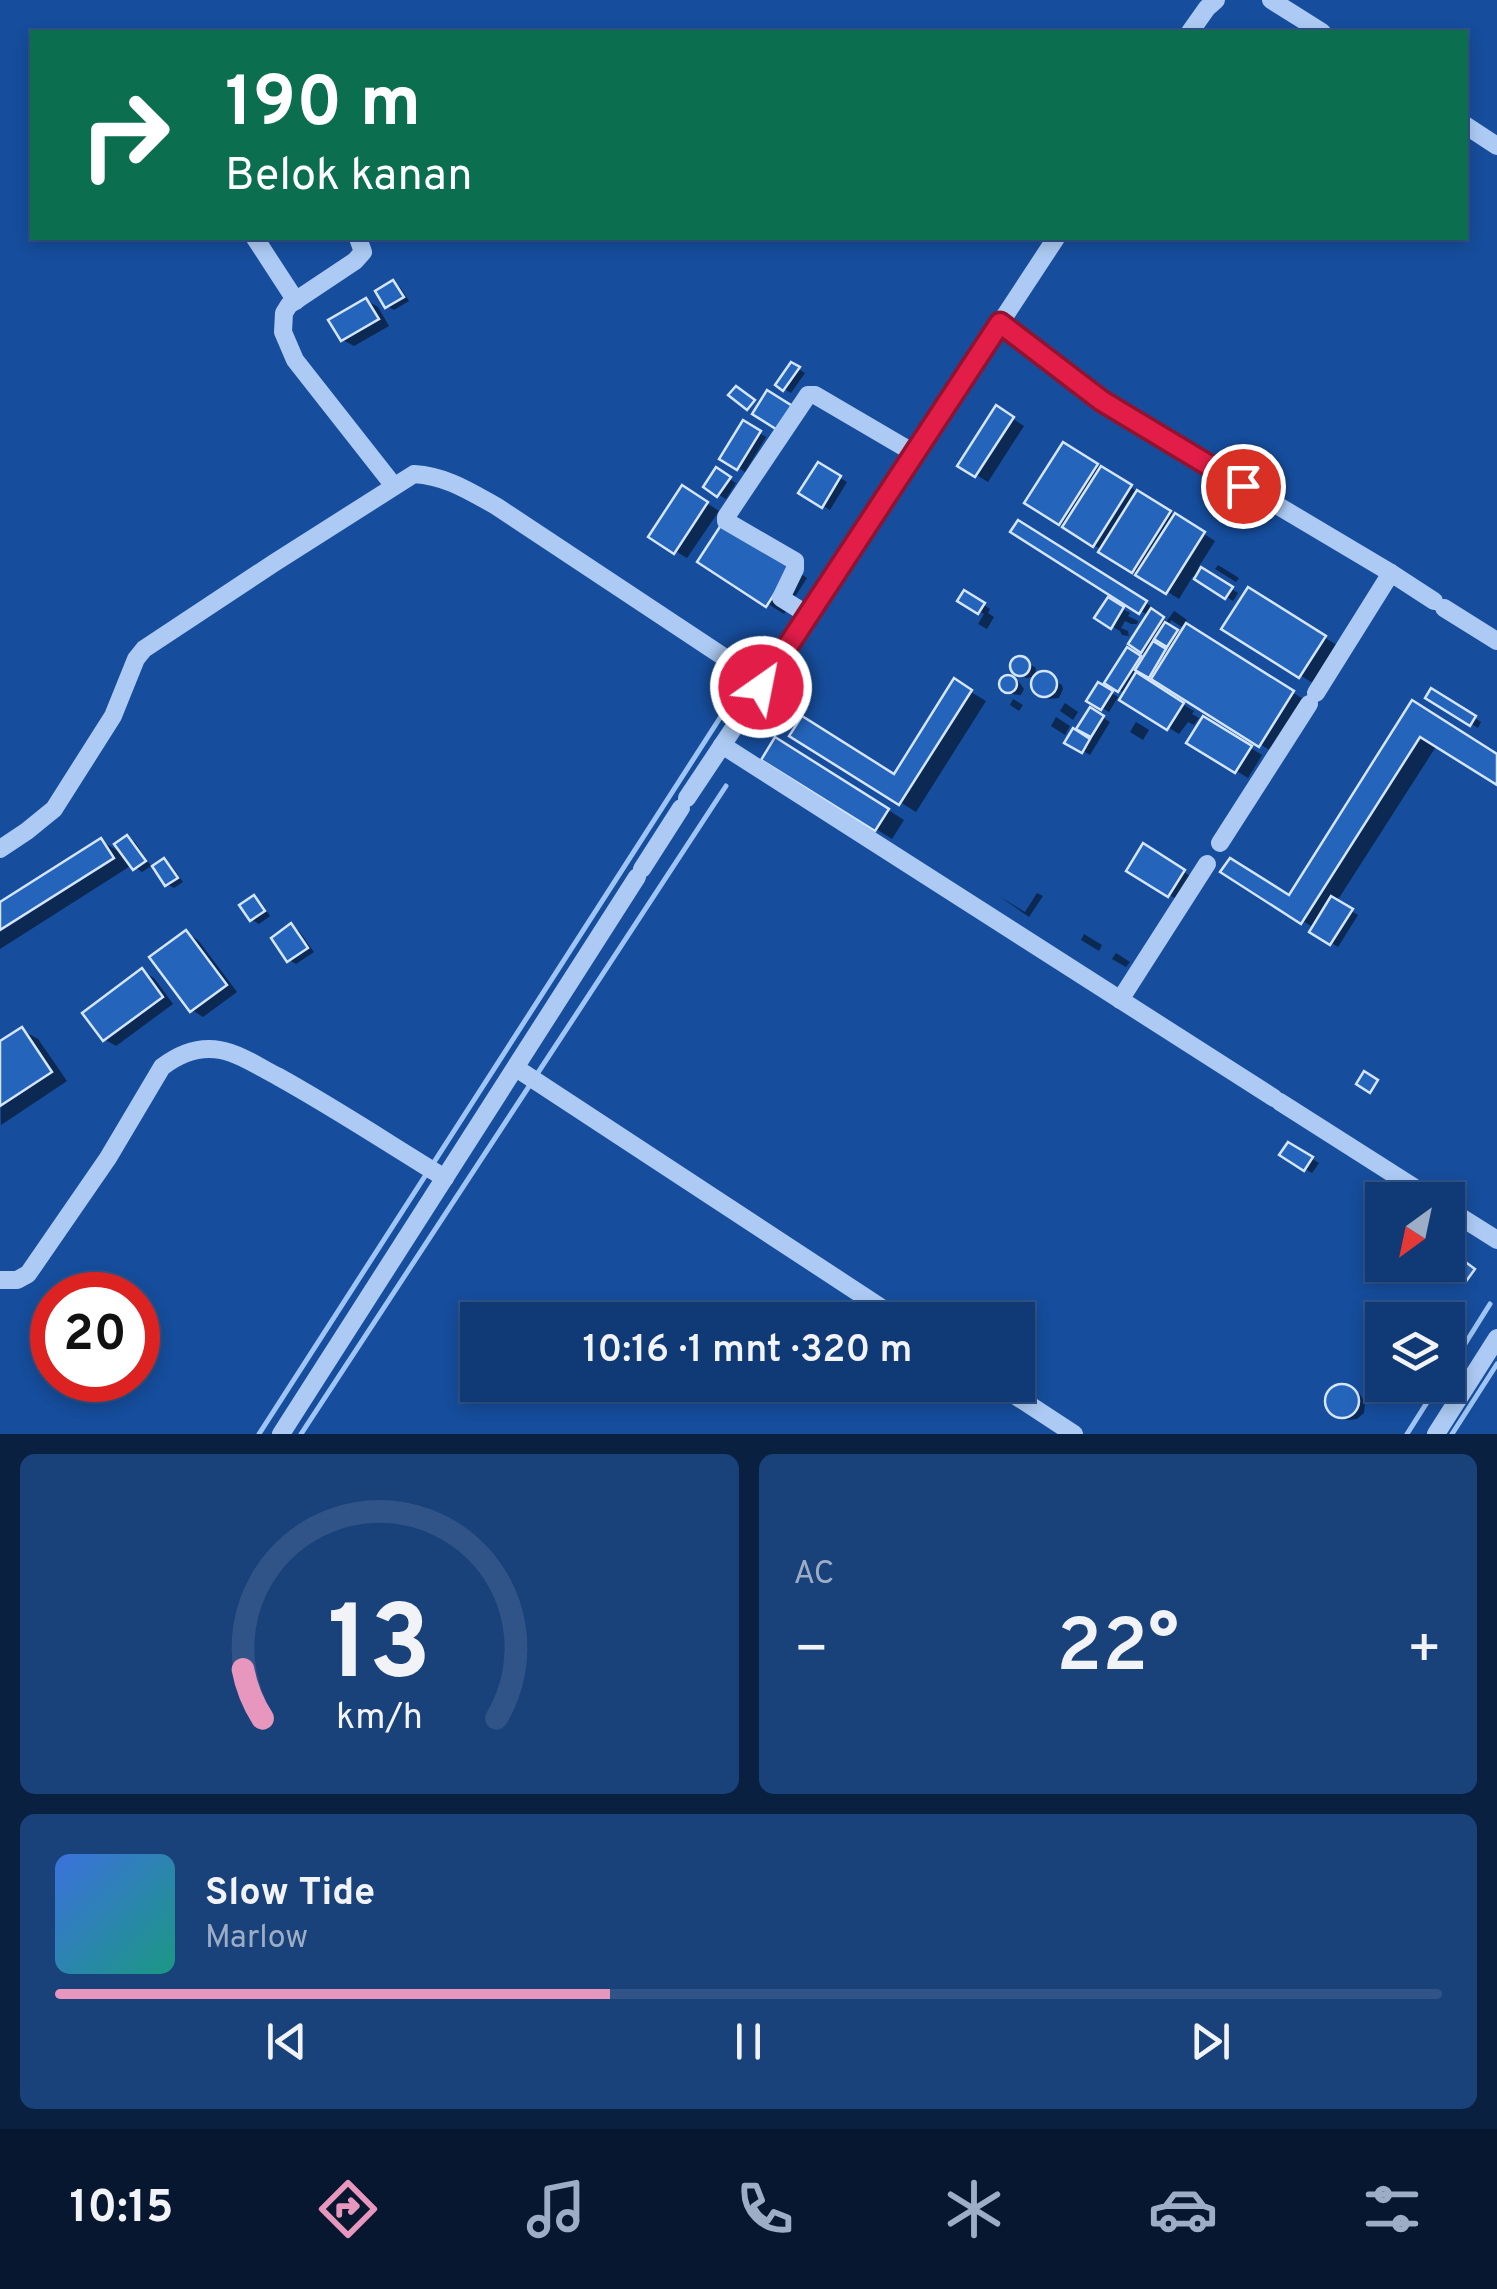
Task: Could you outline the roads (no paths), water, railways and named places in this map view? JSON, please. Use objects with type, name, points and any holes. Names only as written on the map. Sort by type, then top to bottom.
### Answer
[{"type":"lane","points":[[1191,30],[1216,0]]},
{"type":"lane","points":[[1271,0],[1319,30]]},
{"type":"lane","points":[[1468,127],[1497,146]]},
{"type":"lane","points":[[256,240],[296,301]]},
{"type":"lane","points":[[359,240],[363,252],[355,261],[286,308],[283,332],[294,360],[394,486]]},
{"type":"lane","points":[[0,849],[54,809],[114,716],[136,659],[144,649],[414,474],[434,475],[496,506],[762,685],[1055,240]]},
{"type":"lane","points":[[1000,323],[1102,401],[1391,573],[1497,641]]},
{"type":"lane","points":[[808,615],[782,598],[796,564],[726,521],[726,517],[808,394],[914,453]]},
{"type":"lane","points":[[1220,843],[1391,573]]},
{"type":"lane","points":[[281,1434],[747,708]]},
{"type":"lane","points":[[722,745],[1406,1182]]},
{"type":"lane","points":[[1120,1000],[1206,864]]},
{"type":"lane","points":[[0,1280],[17,1280],[28,1274],[108,1158],[162,1067],[187,1052],[220,1050],[242,1057],[330,1105],[444,1178]]},
{"type":"lane","points":[[516,1068],[873,1302]]},
{"type":"lane","points":[[1465,1220],[1497,1240]]},
{"type":"lane","points":[[1436,1434],[1497,1338]]},
{"type":"lane","points":[[1025,1402],[1074,1434]]},
{"type":"waterway","points":[[259,1434],[727,707]]},
{"type":"waterway","points":[[301,1434],[726,786]]},
{"type":"waterway","points":[[1465,1344],[1490,1304]]},
{"type":"waterway","points":[[1452,1434],[1497,1364]]},
{"type":"waterway","points":[[1407,1434],[1427,1402]]}]
